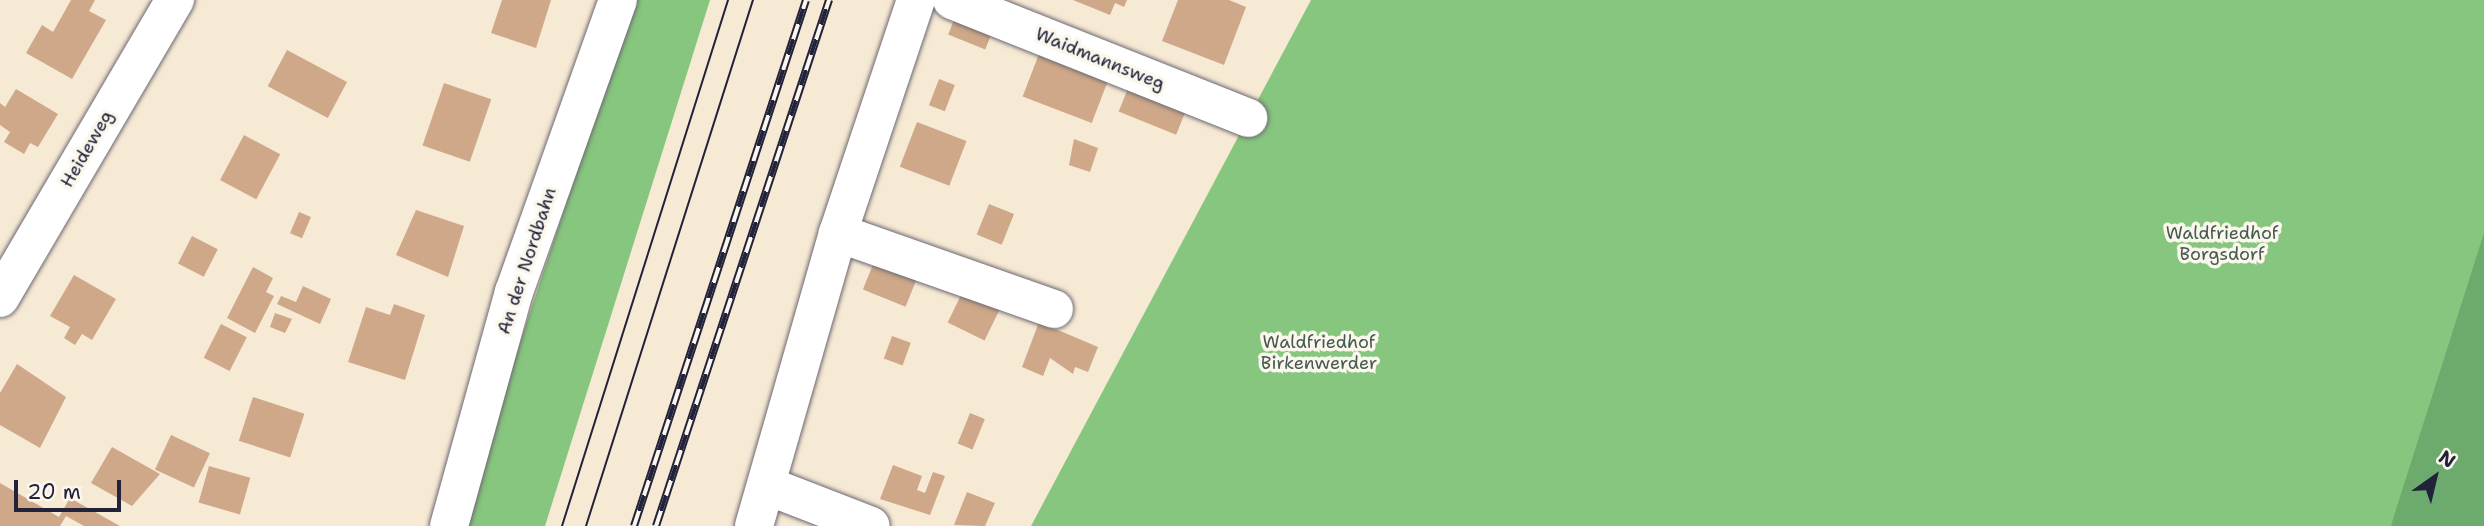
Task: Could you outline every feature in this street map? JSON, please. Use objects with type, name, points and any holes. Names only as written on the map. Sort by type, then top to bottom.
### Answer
[{"type":"street","name":"Heideweg","points":[[0,298],[174,0]]},
{"type":"street","name":"An der Nordbahn","points":[[449,526],[514,292],[618,0]]},
{"type":"street","points":[[754,526],[768,486],[838,233],[916,0]]},
{"type":"street","name":"Waidmannsweg","points":[[952,0],[1248,118]]},
{"type":"street","points":[[838,233],[1054,309]]},
{"type":"street","points":[[768,486],[871,526]]},
{"type":"green space","points":[[634,0],[710,0],[545,526],[459,526]]},
{"type":"green space","name":"Waldfriedhof Borgsdorf","points":[[1311,0],[2484,0],[2484,238],[2394,526],[1031,526]]},
{"type":"green space","points":[[2484,233],[2484,526],[2391,526],[2393,519]]},
{"type":"building","points":[[71,0],[95,0],[89,11],[106,20],[72,79],[26,53],[42,25],[53,32]]},
{"type":"building","points":[[502,0],[551,0],[536,48],[491,33]]},
{"type":"building","points":[[1073,0],[1127,0],[1124,7],[1115,3],[1110,15]]},
{"type":"building","points":[[1178,0],[1229,0],[1246,7],[1224,65],[1162,41]]},
{"type":"building","points":[[956,15],[993,30],[985,49],[948,34]]},
{"type":"building","points":[[1042,46],[1111,73],[1092,123],[1023,96]]},
{"type":"building","points":[[287,50],[347,82],[328,118],[268,86]]},
{"type":"building","points":[[939,79],[955,85],[945,111],[929,105]]},
{"type":"building","points":[[1131,81],[1188,104],[1176,135],[1119,112]]},
{"type":"building","points":[[444,83],[491,99],[470,162],[423,145]]},
{"type":"building","points":[[16,89],[58,114],[38,147],[30,143],[24,154],[4,142],[10,132],[0,125],[0,103],[5,107]]},
{"type":"building","points":[[917,122],[966,141],[949,186],[900,167]]},
{"type":"building","points":[[244,135],[280,154],[256,199],[220,180]]},
{"type":"building","points":[[1074,139],[1098,148],[1090,172],[1069,165]]},
{"type":"building","points":[[989,204],[1014,214],[1002,245],[977,235]]},
{"type":"building","points":[[416,210],[464,226],[448,277],[396,255]]},
{"type":"building","points":[[299,212],[311,217],[302,238],[290,233]]},
{"type":"building","points":[[192,236],[218,249],[204,277],[178,264]]},
{"type":"building","points":[[876,257],[919,274],[906,307],[863,289]]},
{"type":"building","points":[[253,267],[273,278],[266,292],[274,296],[255,333],[227,318]]},
{"type":"building","points":[[74,275],[116,299],[92,340],[82,334],[75,345],[64,338],[70,327],[50,316]]},
{"type":"building","points":[[303,286],[331,299],[320,324],[277,304],[281,296],[296,302]]},
{"type":"building","points":[[963,291],[1000,309],[985,340],[948,322]]},
{"type":"building","points":[[394,304],[425,315],[405,380],[348,362],[366,307],[390,315]]},
{"type":"building","points":[[275,313],[292,319],[285,333],[270,327]]},
{"type":"building","points":[[1039,322],[1098,347],[1088,372],[1075,367],[1073,374],[1050,358],[1043,376],[1022,367]]},
{"type":"building","points":[[221,324],[247,337],[230,371],[204,358]]},
{"type":"building","points":[[892,336],[911,343],[903,365],[884,359]]},
{"type":"building","points":[[17,364],[66,397],[40,448],[0,425],[0,393]]},
{"type":"building","points":[[253,397],[304,414],[290,457],[239,441]]},
{"type":"building","points":[[970,413],[985,419],[972,450],[958,444]]},
{"type":"building","points":[[171,435],[210,453],[194,488],[155,469]]},
{"type":"building","points":[[112,447],[160,474],[132,506],[91,483]]},
{"type":"building","points":[[893,465],[922,476],[917,490],[925,493],[933,472],[945,476],[930,515],[880,499]]},
{"type":"building","points":[[209,466],[250,478],[240,514],[199,503]]},
{"type":"building","points":[[0,483],[59,517],[70,498],[120,526],[84,526],[66,516],[60,526],[0,526]]},
{"type":"building","points":[[967,492],[995,503],[985,526],[954,525]]},
{"type":"tram line","points":[[562,526],[728,0]]},
{"type":"tram line","points":[[586,526],[753,0]]},
{"type":"railway","points":[[634,526],[806,0]]},
{"type":"railway","points":[[656,526],[829,0]]},
{"type":"park label","name":"Waldfriedhof Birkenwerder","points":[[1319,353]]}]
